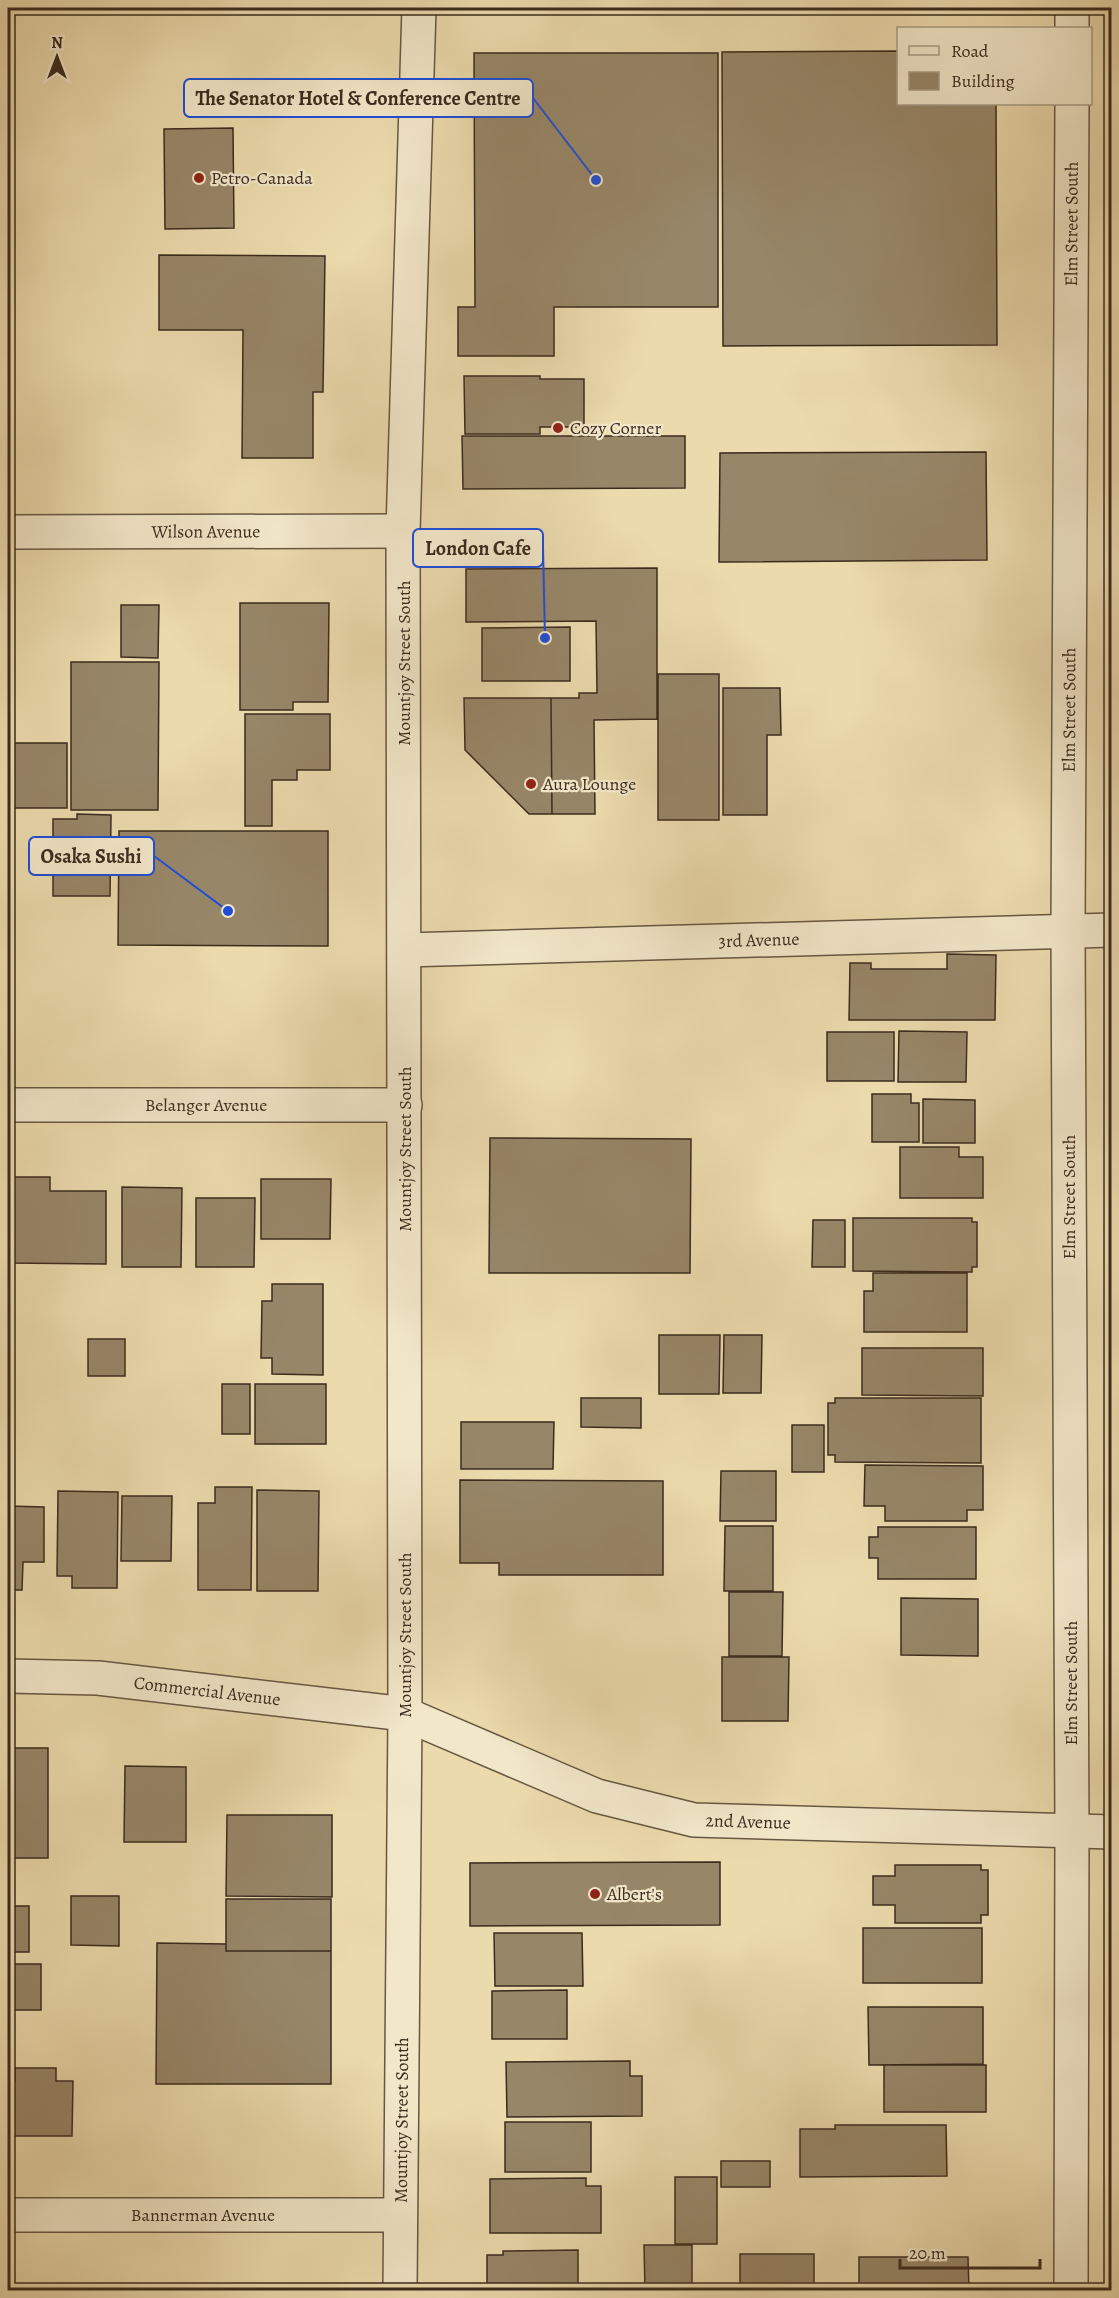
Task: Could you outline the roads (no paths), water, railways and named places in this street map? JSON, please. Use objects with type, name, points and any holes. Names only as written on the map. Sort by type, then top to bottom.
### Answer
[{"type":"street","name":"Mountjoy Street South","points":[[400,2290],[405,1714],[403,531],[419,8]]},
{"type":"street","points":[[1072,8],[1072,27]]},
{"type":"street","name":"Elm Street South","points":[[1071,2290],[1072,1832],[1068,931],[1072,105]]},
{"type":"street","name":"Wilson Avenue","points":[[8,532],[403,531]]},
{"type":"street","name":"3rd Avenue","points":[[405,950],[1112,930]]},
{"type":"street","name":"Belanger Avenue","points":[[8,1105],[405,1106]]},
{"type":"street","name":"Commercial Avenue","points":[[8,1676],[98,1678],[405,1714]]},
{"type":"street","name":"2nd Avenue","points":[[405,1714],[597,1796],[694,1820],[1112,1832]]},
{"type":"street","name":"Bannerman Avenue","points":[[8,2215],[399,2215]]},
{"type":"place","name":"Petro-Canada","points":[[199,178]]},
{"type":"place","name":"The Senator Hotel & Conference Centre","points":[[596,180]]},
{"type":"place","name":"Cozy Corner","points":[[558,428]]},
{"type":"place","name":"London Cafe","points":[[545,638]]},
{"type":"place","name":"Aura Lounge","points":[[531,784]]},
{"type":"place","name":"Osaka Sushi","points":[[228,911]]},
{"type":"place","name":"Albert's","points":[[595,1894]]}]
